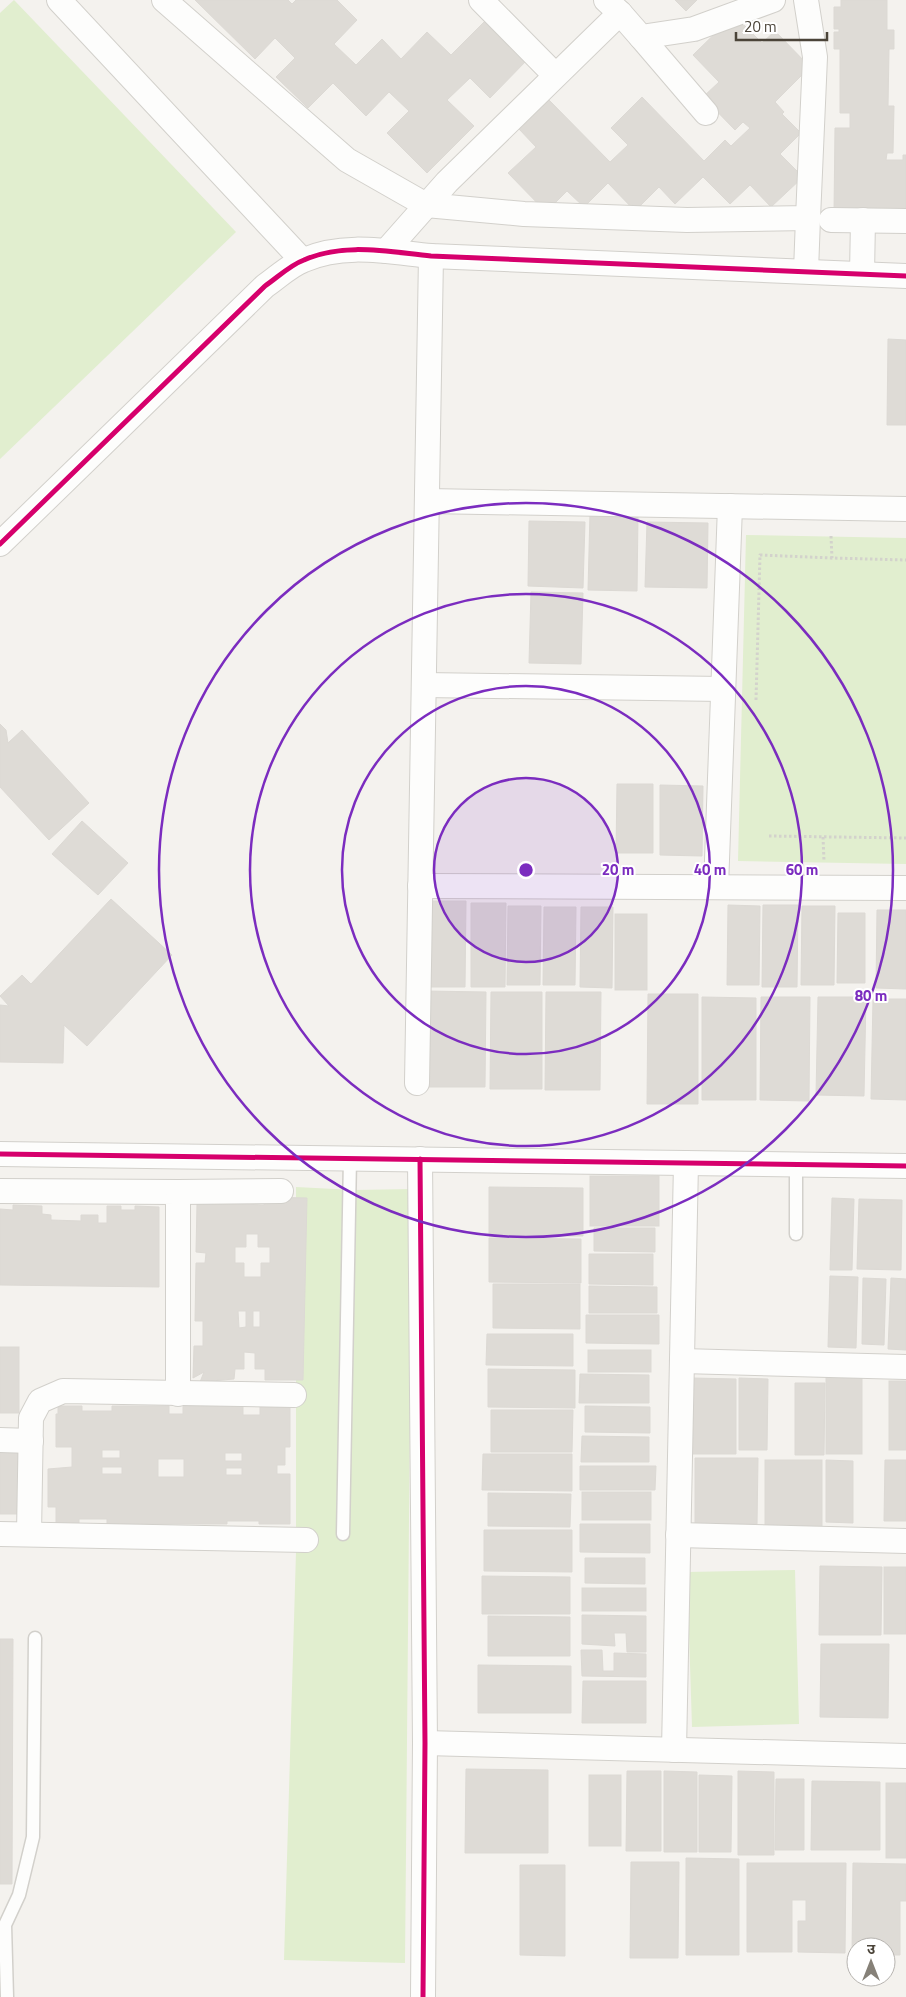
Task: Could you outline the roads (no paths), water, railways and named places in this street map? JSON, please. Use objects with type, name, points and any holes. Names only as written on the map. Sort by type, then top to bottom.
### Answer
[{"type":"street","points":[[59,0],[302,260]]},
{"type":"street","points":[[164,0],[347,160],[426,205],[524,214],[687,220],[808,218]]},
{"type":"street","points":[[481,0],[555,75]]},
{"type":"street","points":[[641,37],[694,29],[773,0]]},
{"type":"street","points":[[806,0],[815,57],[806,271]]},
{"type":"street","points":[[386,252],[447,182],[555,75],[613,7],[706,113]]},
{"type":"street","points":[[831,220],[906,221]]},
{"type":"street","points":[[862,274],[863,220]]},
{"type":"street","points":[[0,544],[265,286],[302,260],[323,253],[344,250],[431,256],[906,276]]},
{"type":"street","points":[[417,1082],[431,256]]},
{"type":"street","points":[[427,501],[906,509]]},
{"type":"street","points":[[716,887],[730,506]]},
{"type":"street","points":[[424,685],[723,689]]},
{"type":"street","points":[[420,886],[906,888]]},
{"type":"street","points":[[0,1154],[906,1166]]},
{"type":"street","points":[[420,1159],[425,1743],[422,1997]]},
{"type":"street","points":[[674,1750],[686,1163]]},
{"type":"street","points":[[0,1191],[282,1191]]},
{"type":"street","points":[[178,1192],[178,1394]]},
{"type":"street","points":[[682,1361],[906,1367]]},
{"type":"street","points":[[29,1534],[31,1418],[40,1401],[63,1391],[294,1395]]},
{"type":"street","points":[[0,1440],[31,1441]]},
{"type":"street","points":[[0,1534],[306,1540]]},
{"type":"street","points":[[678,1536],[906,1541]]},
{"type":"street","points":[[425,1743],[906,1756]]},
{"type":"lane","points":[[344,1534],[350,1158]]},
{"type":"lane","points":[[796,1165],[796,1234]]},
{"type":"lane","points":[[7,1997],[2,1925],[19,1895],[33,1837],[35,1638]]}]
